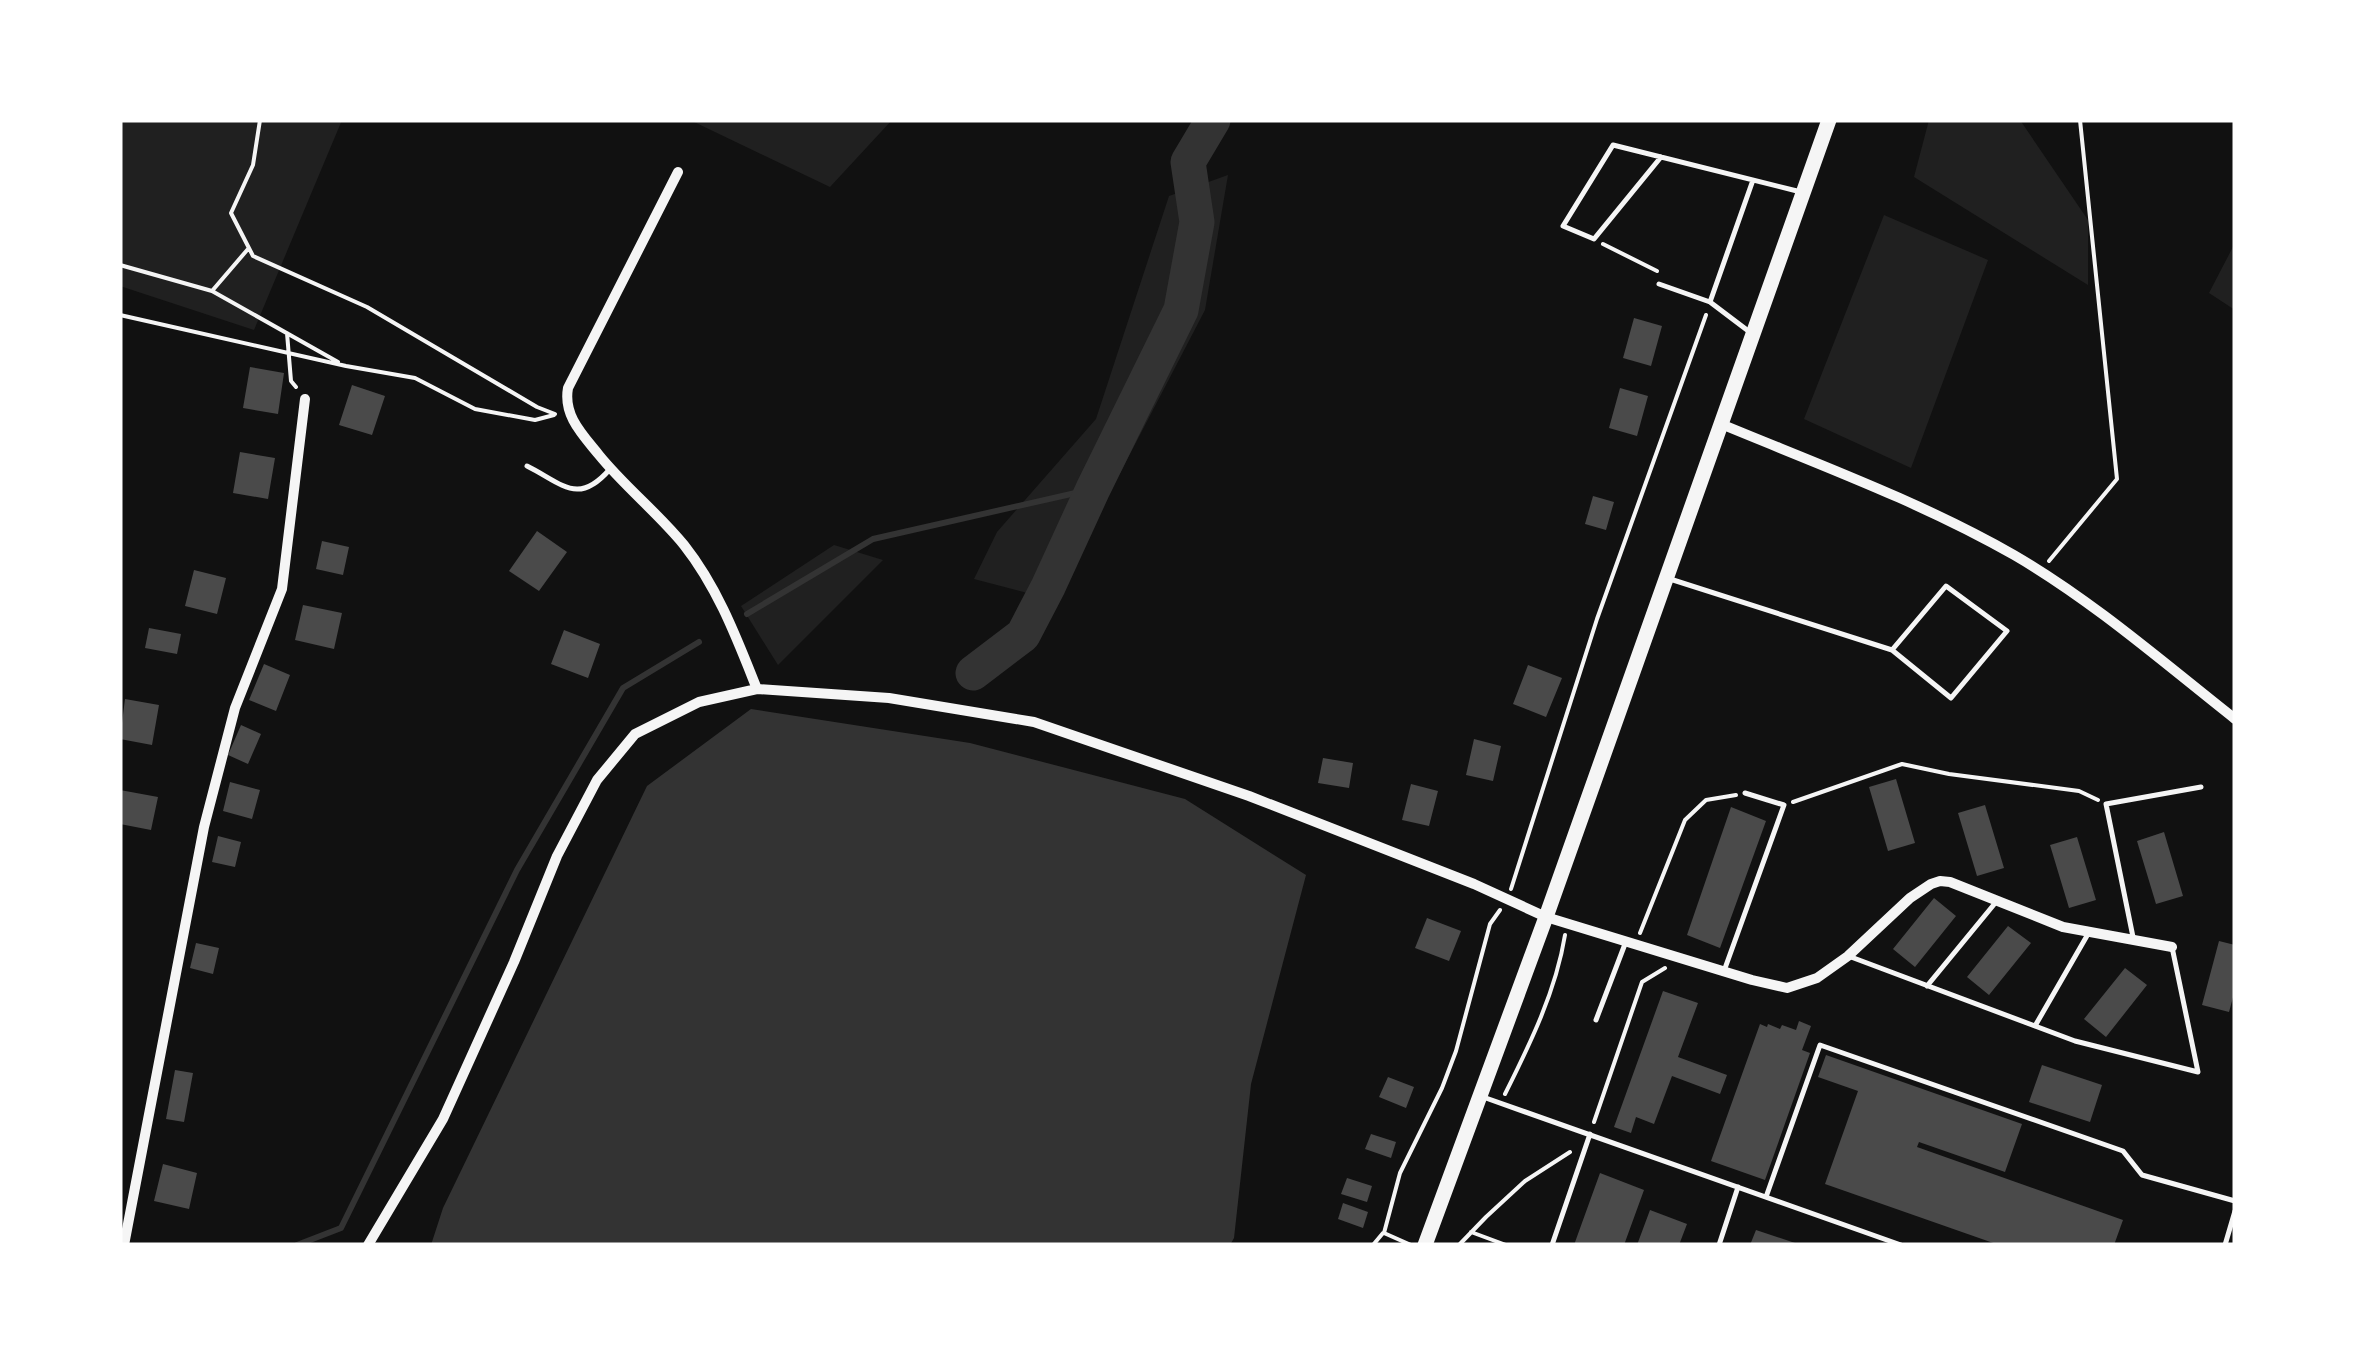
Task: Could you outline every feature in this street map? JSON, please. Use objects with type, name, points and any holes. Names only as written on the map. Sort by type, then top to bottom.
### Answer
[{"type":"main road","points":[[1425,1245],[1546,917],[1829,120]]},
{"type":"street","points":[[678,172],[568,388],[566,399],[578,430],[694,560],[718,598],[757,689]]},
{"type":"street","points":[[124,1245],[204,827],[235,708],[282,589],[305,399]]},
{"type":"street","points":[[1721,424],[1940,515],[2017,557],[2104,616],[2235,719]]},
{"type":"street","points":[[368,1245],[444,1119],[557,856],[596,780],[636,734],[699,702],[757,689],[888,698],[1034,722],[1249,796],[1474,884],[1546,917],[1787,988],[1817,978],[1848,956],[1910,898],[1940,881],[2063,927],[2172,947]]},
{"type":"lane","points":[[1661,157],[1594,239],[1563,226],[1613,145],[1661,157],[1753,180],[1804,193]]},
{"type":"lane","points":[[1710,302],[1753,180]]},
{"type":"lane","points":[[1659,284],[1710,302],[1753,334]]},
{"type":"lane","points":[[527,466],[574,490],[596,484],[610,469]]},
{"type":"lane","points":[[1667,578],[1892,650],[1951,698],[2007,631],[1946,586],[1892,650]]},
{"type":"lane","points":[[2134,940],[2106,804],[2201,787]]},
{"type":"lane","points":[[1724,971],[1784,805],[1746,793]]},
{"type":"lane","points":[[1927,986],[1996,902]]},
{"type":"lane","points":[[2034,1026],[2089,932]]},
{"type":"lane","points":[[1596,1020],[1631,943]]},
{"type":"lane","points":[[1848,956],[2075,1041],[2198,1072],[2172,947]]},
{"type":"lane","points":[[1766,1197],[1820,1045],[2123,1151],[2142,1176],[2235,1202]]},
{"type":"lane","points":[[1480,1096],[1901,1245]]},
{"type":"lane","points":[[1552,1245],[1590,1134]]},
{"type":"lane","points":[[1719,1245],[1738,1187]]},
{"type":"lane","points":[[2225,1245],[2235,1211]]},
{"type":"path","points":[[120,315],[415,378],[475,409],[536,420],[557,414],[537,407],[367,306],[253,256],[232,213],[254,165],[260,120]]},
{"type":"path","points":[[2040,572],[2117,479],[2080,120]]},
{"type":"path","points":[[1594,239],[1665,275],[1659,284]]},
{"type":"path","points":[[212,291],[249,248]]},
{"type":"path","points":[[120,265],[212,291],[346,366]]},
{"type":"path","points":[[1373,1245],[1384,1233],[1400,1173],[1456,1051],[1490,924],[1508,899],[1597,619],[1710,302]]},
{"type":"path","points":[[287,333],[291,380],[305,399]]},
{"type":"path","points":[[1784,805],[1902,764],[2079,791],[2106,804]]},
{"type":"path","points":[[1631,943],[1684,820],[1706,800],[1746,793]]},
{"type":"path","points":[[1501,1103],[1530,1044],[1561,958],[1567,923]]},
{"type":"path","points":[[1459,1245],[1525,1181],[1590,1134],[1642,982],[1681,958]]},
{"type":"path","points":[[1471,1232],[1506,1245]]},
{"type":"path","points":[[1384,1233],[1411,1245]]},
{"type":"shaded area","points":[[120,120],[342,120],[254,330],[120,286]]},
{"type":"shaded area","points":[[690,120],[892,120],[830,187]]},
{"type":"shaded area","points":[[1929,120],[2020,120],[2088,220],[2088,285],[1914,177]]},
{"type":"shaded area","points":[[1228,175],[1205,310],[1054,600],[974,579],[997,532],[1096,419],[1169,196]]},
{"type":"shaded area","points":[[1884,215],[1988,260],[1911,468],[1804,419]]},
{"type":"shaded area","points":[[2235,243],[2235,310],[2209,293]]},
{"type":"shaded area","points":[[834,545],[883,560],[778,665],[741,606]]},
{"type":"shaded area","points":[[751,709],[970,743],[1185,799],[1306,875],[1251,1084],[1234,1238],[1230,1245],[431,1245],[443,1208],[647,786]]},
{"type":"building","points":[[1634,318],[1662,326],[1651,366],[1623,358]]},
{"type":"building","points":[[250,367],[284,373],[278,414],[243,408]]},
{"type":"building","points":[[352,385],[385,396],[372,435],[339,425]]},
{"type":"building","points":[[1620,388],[1648,396],[1637,436],[1609,428]]},
{"type":"building","points":[[240,452],[275,458],[268,499],[233,493]]},
{"type":"building","points":[[1593,496],[1614,502],[1606,530],[1585,524]]},
{"type":"building","points":[[537,531],[567,552],[539,591],[509,571]]},
{"type":"building","points":[[322,541],[349,547],[343,575],[316,569]]},
{"type":"building","points":[[194,570],[226,578],[217,614],[185,606]]},
{"type":"building","points":[[303,605],[342,613],[334,649],[295,640]]},
{"type":"building","points":[[149,628],[181,634],[177,654],[145,648]]},
{"type":"building","points":[[564,630],[600,644],[588,678],[551,664]]},
{"type":"building","points":[[264,664],[290,675],[276,711],[249,700]]},
{"type":"building","points":[[1528,665],[1562,678],[1546,717],[1513,704]]},
{"type":"building","points":[[125,699],[159,705],[152,745],[120,739]]},
{"type":"building","points":[[241,725],[261,734],[248,764],[228,755]]},
{"type":"building","points":[[1474,739],[1501,746],[1493,781],[1466,775]]},
{"type":"building","points":[[1323,758],[1353,763],[1349,788],[1318,783]]},
{"type":"building","points":[[1896,779],[1915,843],[1888,851],[1869,787]]},
{"type":"building","points":[[230,782],[260,790],[252,819],[223,811]]},
{"type":"building","points":[[1411,784],[1438,791],[1429,826],[1402,820]]},
{"type":"building","points":[[120,790],[158,797],[151,830],[120,824]]},
{"type":"building","points":[[1985,805],[2004,868],[1977,876],[1958,813]]},
{"type":"building","points":[[1731,807],[1766,821],[1720,948],[1687,935]]},
{"type":"building","points":[[2164,832],[2183,896],[2156,904],[2137,841]]},
{"type":"building","points":[[218,836],[241,842],[235,867],[212,862]]},
{"type":"building","points":[[2077,837],[2096,900],[2069,908],[2050,845]]},
{"type":"building","points":[[1934,898],[1956,916],[1915,967],[1893,949]]},
{"type":"building","points":[[1427,918],[1461,931],[1449,961],[1415,948]]},
{"type":"building","points":[[2008,926],[2031,943],[1989,995],[1967,977]]},
{"type":"building","points":[[2219,941],[2235,945],[2235,990],[2229,1012],[2202,1005]]},
{"type":"building","points":[[196,943],[219,948],[213,974],[190,968]]},
{"type":"building","points":[[2125,968],[2147,985],[2106,1037],[2084,1019]]},
{"type":"building","points":[[1663,991],[1698,1003],[1678,1057],[1727,1075],[1720,1094],[1672,1076],[1654,1124],[1636,1117],[1631,1133],[1614,1127]]},
{"type":"building","points":[[1799,1021],[1811,1026],[1802,1050],[1810,1053],[1765,1180],[1711,1161],[1760,1024],[1796,1030]]},
{"type":"building","points":[[1826,1055],[2022,1124],[2005,1172],[1919,1142],[1917,1147],[2123,1220],[2114,1245],[1999,1245],[1825,1184],[1858,1091],[1818,1077]]},
{"type":"building","points":[[2042,1065],[2102,1085],[2090,1122],[2029,1102]]},
{"type":"building","points":[[175,1070],[193,1073],[184,1122],[166,1119]]},
{"type":"building","points":[[1388,1077],[1414,1087],[1406,1108],[1379,1097]]},
{"type":"building","points":[[1371,1134],[1396,1142],[1391,1158],[1365,1149]]},
{"type":"building","points":[[163,1164],[197,1173],[189,1209],[154,1201]]},
{"type":"building","points":[[1600,1173],[1644,1190],[1624,1245],[1574,1245]]},
{"type":"building","points":[[1347,1178],[1372,1186],[1367,1202],[1341,1194]]},
{"type":"building","points":[[1343,1203],[1368,1212],[1363,1228],[1338,1219]]},
{"type":"building","points":[[1650,1210],[1687,1224],[1679,1245],[1637,1245]]},
{"type":"building","points":[[1756,1230],[1798,1244],[1750,1245]]},
{"type":"waterway","points":[[973,673],[1023,635],[1181,310],[1197,222],[1188,162],[1213,120]]},
{"type":"waterway","points":[[747,614],[873,539],[1093,489]]},
{"type":"waterway","points":[[297,1245],[341,1228],[517,870],[623,688],[699,642]]}]
